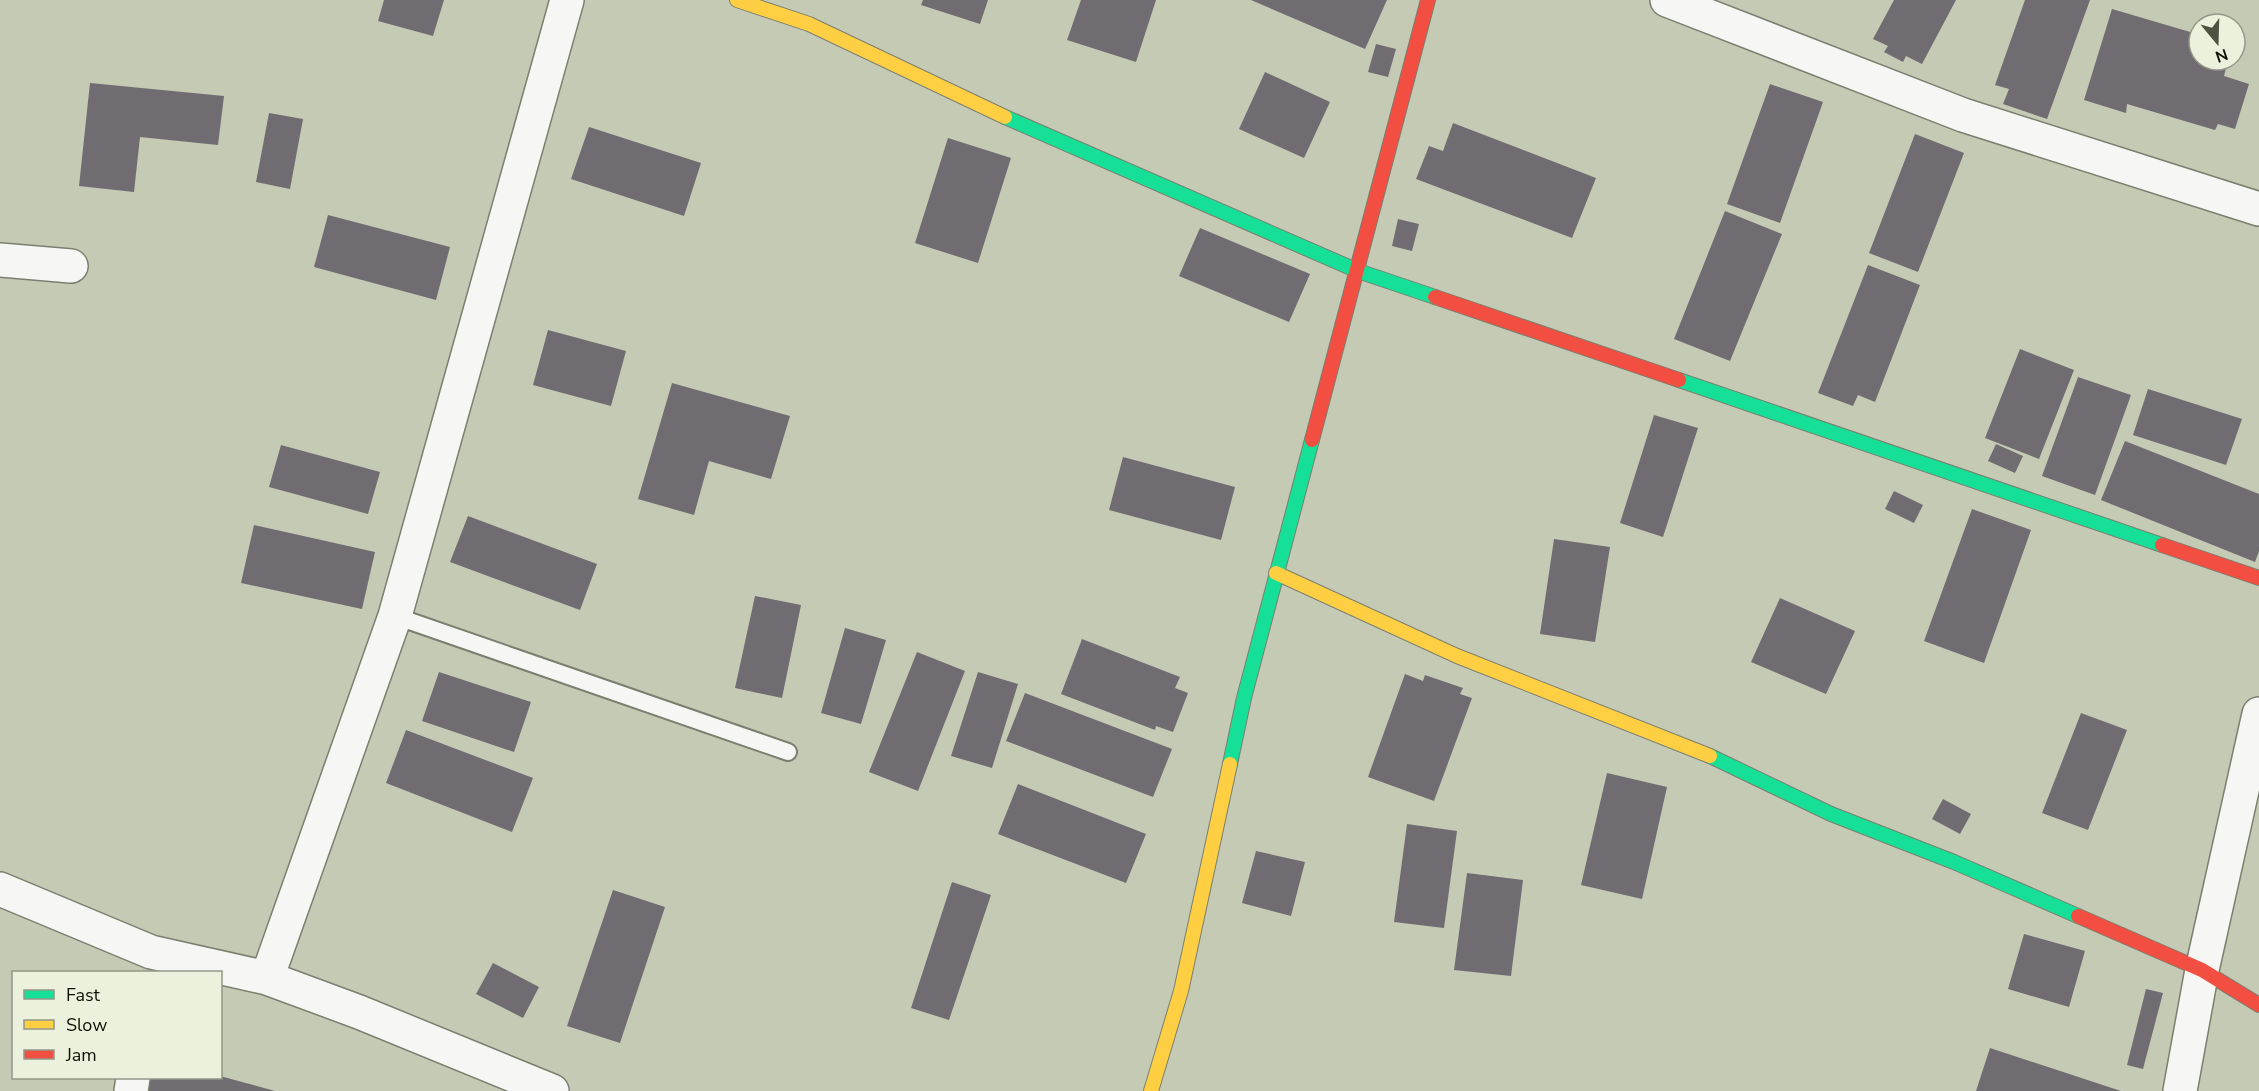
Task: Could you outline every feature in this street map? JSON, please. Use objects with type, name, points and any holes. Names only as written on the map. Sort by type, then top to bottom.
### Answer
[{"type":"street","points":[[267,978],[395,616],[567,0]]},
{"type":"street","points":[[737,0],[809,24],[1046,136],[1358,271],[2259,578]]},
{"type":"street","points":[[1151,1091],[1181,991],[1244,698],[1428,0]]},
{"type":"street","points":[[1667,0],[1963,115],[2259,209]]},
{"type":"street","points":[[0,260],[71,266]]},
{"type":"street","points":[[1276,573],[1457,656],[1721,760],[1831,814],[1954,862],[2202,970],[2259,1005]]},
{"type":"street","points":[[2180,1091],[2202,970],[2259,714]]},
{"type":"street","points":[[0,889],[150,962],[216,971]]},
{"type":"street","points":[[222,972],[267,978],[359,1012],[552,1091]]},
{"type":"lane","points":[[395,616],[788,752]]},
{"type":"building","points":[[384,0],[444,0],[433,36],[378,21]]},
{"type":"building","points":[[923,0],[988,0],[980,24],[921,5]]},
{"type":"building","points":[[1081,0],[1156,0],[1136,62],[1067,40]]},
{"type":"building","points":[[1251,0],[1387,0],[1365,49]]},
{"type":"building","points":[[1894,0],[1956,0],[1922,64],[1906,56],[1903,62],[1884,52],[1888,46],[1873,39]]},
{"type":"building","points":[[2025,0],[2090,0],[2047,119],[2003,104],[2009,89],[1995,85]]},
{"type":"building","points":[[2112,9],[2187,31],[2187,72],[2225,72],[2224,76],[2249,84],[2235,129],[2218,124],[2215,130],[2127,104],[2126,113],[2084,100]]},
{"type":"building","points":[[1376,44],[1396,49],[1388,77],[1368,72]]},
{"type":"building","points":[[1265,72],[1330,102],[1304,158],[1239,129]]},
{"type":"building","points":[[90,83],[224,96],[218,145],[140,137],[134,192],[79,186]]},
{"type":"building","points":[[1770,84],[1823,102],[1780,223],[1727,204]]},
{"type":"building","points":[[269,113],[303,119],[290,189],[256,182]]},
{"type":"building","points":[[1453,123],[1596,178],[1572,238],[1416,179],[1429,146],[1443,151]]},
{"type":"building","points":[[589,127],[701,163],[684,216],[571,179]]},
{"type":"building","points":[[1915,134],[1964,153],[1918,272],[1869,253]]},
{"type":"building","points":[[948,138],[1011,158],[978,263],[915,243]]},
{"type":"building","points":[[1725,211],[1782,234],[1730,361],[1674,339]]},
{"type":"building","points":[[328,215],[450,247],[436,300],[314,267]]},
{"type":"building","points":[[1398,219],[1419,224],[1412,251],[1392,246]]},
{"type":"building","points":[[1200,228],[1310,274],[1289,322],[1179,276]]},
{"type":"building","points":[[1868,265],[1920,285],[1875,402],[1858,395],[1853,406],[1818,393]]},
{"type":"building","points":[[548,330],[626,351],[611,406],[533,385]]},
{"type":"building","points":[[2020,349],[2074,370],[2039,459],[1985,438]]},
{"type":"building","points":[[2078,377],[2131,395],[2095,495],[2042,476]]},
{"type":"building","points":[[672,383],[790,416],[771,479],[709,461],[694,515],[638,499]]},
{"type":"building","points":[[2148,389],[2242,419],[2226,465],[2133,435]]},
{"type":"building","points":[[1654,415],[1698,428],[1663,537],[1620,523]]},
{"type":"building","points":[[2125,441],[2259,494],[2259,551],[2255,562],[2101,500]]},
{"type":"building","points":[[1996,444],[2023,456],[2015,473],[1988,461]]},
{"type":"building","points":[[281,445],[380,472],[368,514],[269,487]]},
{"type":"building","points":[[1123,457],[1235,487],[1221,540],[1109,510]]},
{"type":"building","points":[[1894,491],[1923,505],[1914,523],[1885,509]]},
{"type":"building","points":[[1972,509],[2031,530],[1984,663],[1924,641]]},
{"type":"building","points":[[468,516],[597,564],[580,610],[450,562]]},
{"type":"building","points":[[254,525],[375,552],[362,609],[241,583]]},
{"type":"building","points":[[1554,539],[1610,547],[1595,642],[1540,634]]},
{"type":"building","points":[[755,596],[801,605],[782,698],[735,688]]},
{"type":"building","points":[[1780,598],[1855,631],[1826,694],[1751,662]]},
{"type":"building","points":[[845,628],[886,640],[861,724],[821,713]]},
{"type":"building","points":[[1082,639],[1180,677],[1175,688],[1188,693],[1173,732],[1156,726],[1155,730],[1061,694]]},
{"type":"building","points":[[917,652],[965,671],[918,791],[869,772]]},
{"type":"building","points":[[439,672],[531,702],[514,752],[422,721]]},
{"type":"building","points":[[978,672],[1018,684],[992,768],[951,756]]},
{"type":"building","points":[[1405,674],[1423,681],[1425,675],[1463,688],[1460,694],[1472,698],[1434,801],[1368,777]]},
{"type":"building","points":[[1025,693],[1172,749],[1153,797],[1006,741]]},
{"type":"building","points":[[2081,713],[2127,730],[2088,830],[2042,813]]},
{"type":"building","points":[[406,730],[533,778],[512,832],[386,783]]},
{"type":"building","points":[[1607,773],[1667,787],[1642,899],[1581,885]]},
{"type":"building","points":[[1018,784],[1146,834],[1126,883],[998,834]]},
{"type":"building","points":[[1943,799],[1971,814],[1960,834],[1932,819]]},
{"type":"building","points":[[1407,824],[1457,831],[1444,928],[1394,922]]},
{"type":"building","points":[[1256,851],[1305,862],[1291,916],[1242,903]]},
{"type":"building","points":[[1467,873],[1523,880],[1511,976],[1454,970]]},
{"type":"building","points":[[952,882],[991,895],[949,1020],[911,1008]]},
{"type":"building","points":[[613,890],[665,907],[620,1043],[567,1026]]},
{"type":"building","points":[[2024,934],[2085,951],[2069,1007],[2008,989]]},
{"type":"building","points":[[493,963],[539,987],[523,1018],[476,994]]},
{"type":"building","points":[[2146,989],[2163,993],[2143,1069],[2127,1065]]},
{"type":"building","points":[[1990,1048],[2121,1091],[1976,1091]]},
{"type":"building","points":[[222,1077],[275,1091],[137,1091],[140,1079],[222,1079]]},
{"type":"traffic: fast","points":[[1005,117],[1358,271],[1435,297]]},
{"type":"traffic: fast","points":[[1679,380],[2162,545]]},
{"type":"traffic: fast","points":[[1230,764],[1244,698],[1312,440]]},
{"type":"traffic: fast","points":[[1710,756],[1831,814],[1954,862],[2078,916]]},
{"type":"traffic: slow","points":[[737,0],[809,24],[1005,117]]},
{"type":"traffic: slow","points":[[1276,573],[1457,656],[1710,756]]},
{"type":"traffic: slow","points":[[1151,1091],[1181,991],[1230,764]]},
{"type":"traffic: jam","points":[[1312,440],[1428,0]]},
{"type":"traffic: jam","points":[[1435,297],[1679,380]]},
{"type":"traffic: jam","points":[[2162,545],[2259,578]]},
{"type":"traffic: jam","points":[[2078,916],[2202,970],[2259,1005]]}]
